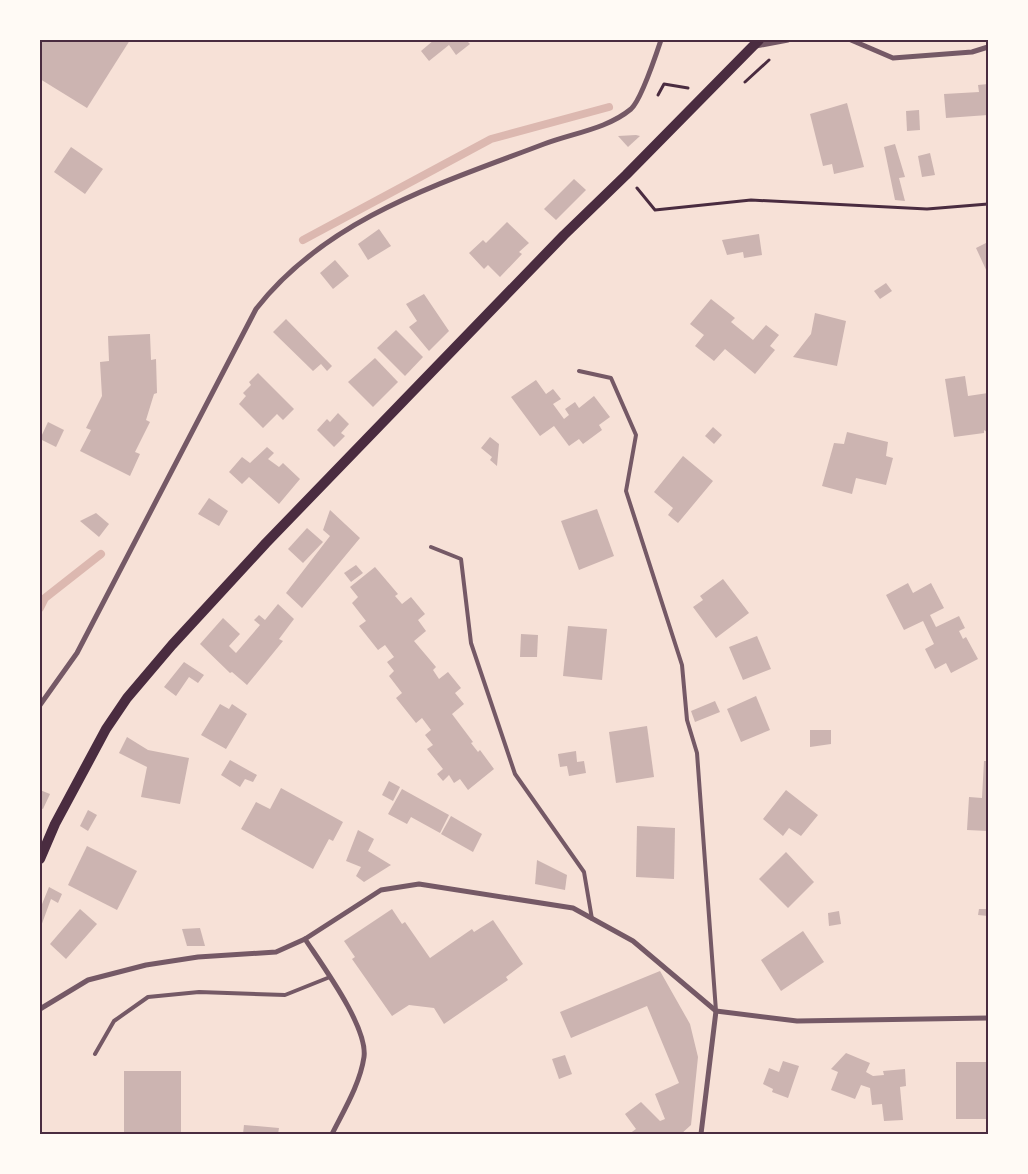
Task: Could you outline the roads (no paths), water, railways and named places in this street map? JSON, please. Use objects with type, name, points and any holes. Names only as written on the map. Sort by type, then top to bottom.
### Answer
[{"type":"main road","points":[[40,859],[55,824],[106,729],[149,671],[266,543],[564,235],[704,98],[756,44]]},
{"type":"street","points":[[40,705],[77,653],[256,309],[275,284],[313,252],[362,220],[404,200],[552,141],[614,121],[633,108],[661,40]]},
{"type":"street","points":[[756,44],[788,40]]},
{"type":"street","points":[[851,40],[893,58],[972,52],[988,47]]},
{"type":"street","points":[[40,1008],[88,980],[146,965],[198,957],[276,952],[305,939],[381,890],[418,884],[573,908],[633,941],[716,1011],[797,1021],[988,1018]]},
{"type":"street","points":[[305,939],[355,1016],[364,1055],[357,1083],[332,1134]]},
{"type":"street","points":[[701,1134],[716,1011]]},
{"type":"lane","points":[[579,371],[611,378],[636,435],[626,491],[682,665],[687,720],[696,752],[716,1011]]},
{"type":"lane","points":[[431,547],[461,559],[471,643],[515,774],[584,872],[592,919]]},
{"type":"lane","points":[[95,1054],[114,1021],[148,997],[199,992],[285,995],[330,977]]},
{"type":"waterway","points":[[303,240],[491,139],[609,107]]},
{"type":"waterway","points":[[40,608],[45,598],[101,554]]}]
